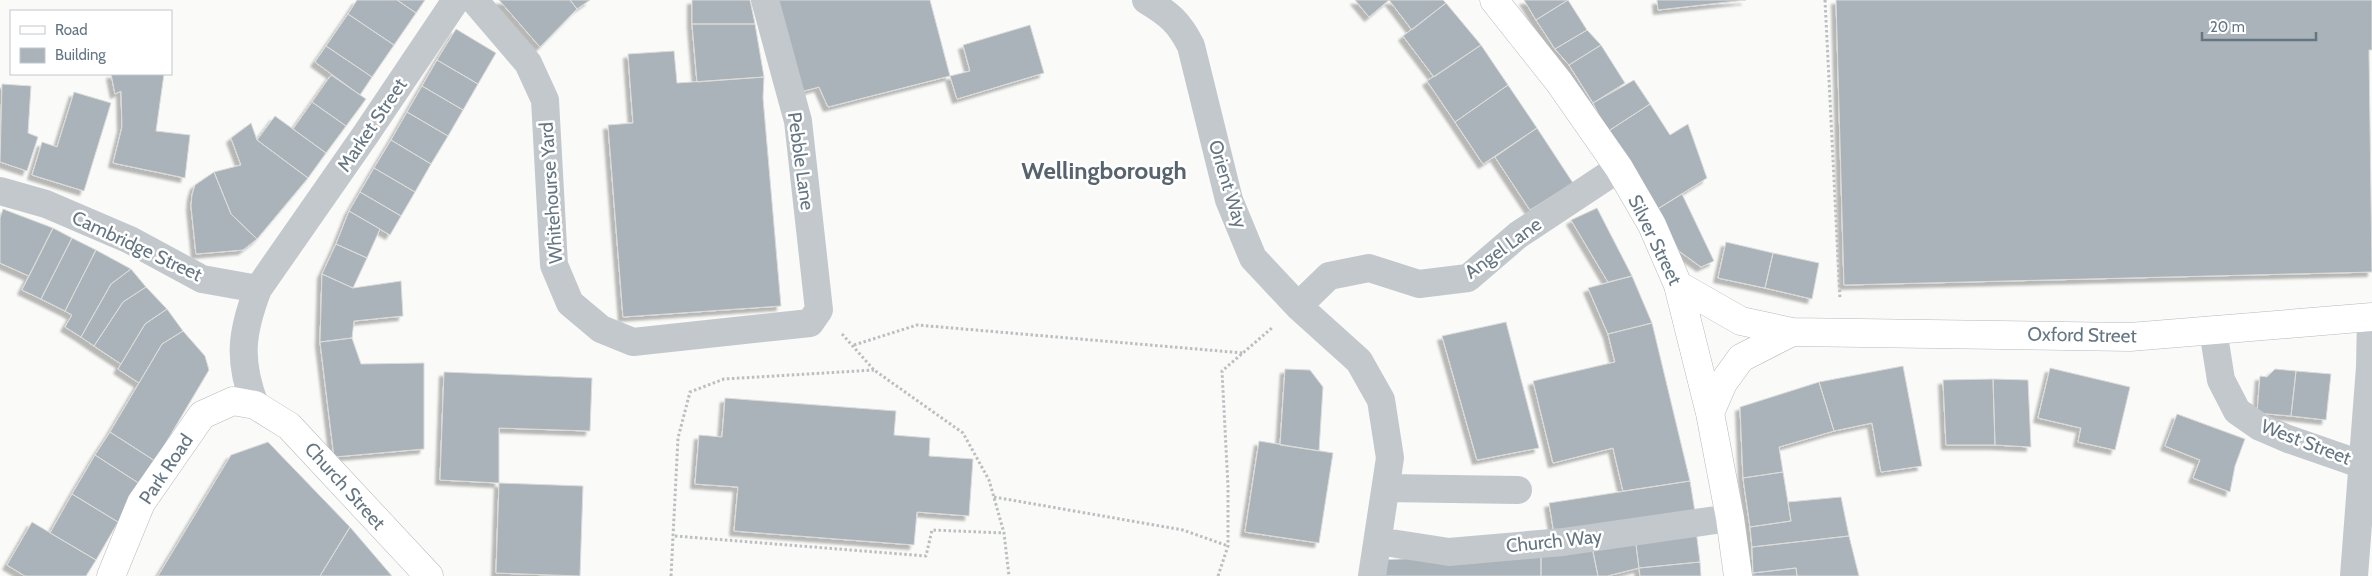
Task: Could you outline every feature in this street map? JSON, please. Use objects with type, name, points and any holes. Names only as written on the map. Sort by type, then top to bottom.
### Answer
[{"type":"main road","name":"Silver Street","points":[[1499,5],[1559,82],[1619,168],[1652,225],[1678,284],[1710,413],[1730,518],[1738,576]]},
{"type":"main road","name":"Oxford Street","points":[[1678,284],[1741,321],[1792,332],[2130,337],[2371,318]]},
{"type":"main road","name":"Oxford Street","points":[[1710,413],[1723,383],[1741,358],[1792,332]]},
{"type":"main road","name":"Park Road","points":[[112,576],[141,503],[202,415],[233,401],[254,405]]},
{"type":"main road","name":"Church Street","points":[[254,405],[289,426],[430,576]]},
{"type":"street","name":"Market Street","points":[[258,289],[456,0]]},
{"type":"street","name":"Whitehourse Yard","points":[[474,0],[528,62],[545,100],[554,265],[570,303],[601,329],[633,342],[815,316]]},
{"type":"street","name":"Pebble Lane","points":[[766,0],[798,121],[815,316]]},
{"type":"street","name":"Orient Way","points":[[1146,0],[1169,14],[1181,26],[1191,46],[1229,200],[1253,258],[1298,306],[1359,361],[1381,400],[1390,458],[1372,576]]},
{"type":"street","name":"Angel Lane","points":[[1298,306],[1329,276],[1369,268],[1419,284],[1468,278],[1518,235],[1619,168]]},
{"type":"street","name":"Cambridge Street","points":[[0,191],[46,204],[130,240],[202,279],[258,289]]},
{"type":"street","points":[[254,405],[244,378],[244,350],[247,317],[258,289]]},
{"type":"street","points":[[2354,576],[2368,466],[2371,318]]},
{"type":"street","name":"West Street","points":[[2213,330],[2221,380],[2238,411],[2260,427],[2288,439],[2368,466]]},
{"type":"street","points":[[1386,488],[1518,490]]},
{"type":"street","name":"Church Way","points":[[1378,541],[1449,552],[1563,542],[1730,518]]},
{"type":"path","points":[[1825,0],[1840,302]]},
{"type":"path","points":[[1218,576],[1228,546],[1228,486],[1222,370],[1298,306]]},
{"type":"path","points":[[815,316],[854,345],[874,370],[963,433],[989,480],[1004,533],[1009,576]]},
{"type":"path","points":[[854,345],[917,325],[1243,353]]},
{"type":"path","points":[[671,576],[675,536],[678,438],[690,392],[724,379],[874,370]]},
{"type":"path","points":[[994,497],[1183,530],[1228,546]]},
{"type":"path","points":[[675,536],[926,556],[932,530],[1004,533]]},
{"type":"building","points":[[357,0],[397,0],[416,13],[394,45],[348,14]]},
{"type":"building","points":[[397,0],[425,0],[416,13]]},
{"type":"building","points":[[499,0],[570,0],[577,9],[540,47]]},
{"type":"building","points":[[570,0],[590,0],[577,9]]},
{"type":"building","points":[[692,0],[750,0],[755,24],[692,24]]},
{"type":"building","points":[[773,0],[930,0],[950,76],[828,107],[819,87],[793,94]]},
{"type":"building","points":[[1355,0],[1389,0],[1369,17]]},
{"type":"building","points":[[1389,0],[1443,0],[1446,3],[1412,30]]},
{"type":"building","points":[[1524,0],[1568,0],[1536,20]]},
{"type":"building","points":[[1568,0],[1587,30],[1555,49],[1536,20]]},
{"type":"building","points":[[1657,0],[1746,0],[1658,10]]},
{"type":"building","points":[[1836,0],[2372,0],[2372,50],[2369,50],[2372,272],[1844,285]]},
{"type":"building","points":[[1446,3],[1481,45],[1434,77],[1403,36]]},
{"type":"building","points":[[348,14],[394,45],[372,77],[326,46]]},
{"type":"building","points":[[692,24],[755,24],[764,77],[697,82]]},
{"type":"building","points":[[1030,25],[1044,73],[957,99],[950,76],[970,71],[963,45]]},
{"type":"building","points":[[456,29],[496,53],[478,84],[437,60]]},
{"type":"building","points":[[1587,30],[1601,45],[1569,65],[1555,49]]},
{"type":"building","points":[[1481,45],[1508,85],[1455,122],[1427,81]]},
{"type":"building","points":[[1601,45],[1625,83],[1593,103],[1569,65]]},
{"type":"building","points":[[326,46],[372,77],[360,95],[315,62]]},
{"type":"building","points":[[674,51],[677,83],[764,77],[763,98],[781,306],[623,317],[608,125],[633,123],[628,54]]},
{"type":"building","points":[[437,60],[478,84],[463,110],[422,86]]},
{"type":"building","points":[[111,75],[164,75],[156,131],[190,135],[185,178],[113,163],[122,127],[121,91],[115,94]]},
{"type":"building","points":[[331,75],[366,99],[346,126],[312,102]]},
{"type":"building","points":[[1634,80],[1650,104],[1607,132],[1593,103]]},
{"type":"building","points":[[2,84],[31,86],[28,133],[38,137],[27,171],[0,162]]},
{"type":"building","points":[[1508,85],[1537,128],[1483,164],[1455,122]]},
{"type":"building","points":[[422,86],[463,110],[448,136],[407,112]]},
{"type":"building","points":[[74,92],[111,103],[84,191],[32,175],[42,142],[57,147]]},
{"type":"building","points":[[312,102],[346,126],[326,153],[293,129]]},
{"type":"building","points":[[1650,104],[1670,135],[1688,124],[1707,178],[1656,210],[1607,132]]},
{"type":"building","points":[[407,112],[448,136],[431,164],[391,140]]},
{"type":"building","points":[[275,116],[326,153],[308,178],[257,140]]},
{"type":"building","points":[[251,123],[257,140],[308,178],[257,239],[231,214],[214,172],[241,165],[231,138]]},
{"type":"building","points":[[1537,128],[1573,183],[1530,210],[1495,157]]},
{"type":"building","points":[[391,140],[431,164],[415,192],[374,168]]},
{"type":"building","points":[[374,168],[415,192],[401,216],[360,192]]},
{"type":"building","points":[[214,172],[231,214],[257,239],[243,250],[196,254],[191,206],[192,195],[195,185]]},
{"type":"building","points":[[360,192],[401,216],[390,235],[349,211]]},
{"type":"building","points":[[1682,194],[1714,261],[1701,267],[1679,251],[1656,210]]},
{"type":"building","points":[[1597,208],[1632,276],[1608,282],[1571,220]]},
{"type":"building","points":[[3,209],[53,228],[29,276],[0,263],[0,218]]},
{"type":"building","points":[[349,211],[380,229],[367,258],[336,244]]},
{"type":"building","points":[[53,228],[72,238],[41,299],[22,290]]},
{"type":"building","points":[[72,238],[96,250],[65,311],[41,299]]},
{"type":"building","points":[[1726,242],[1773,253],[1765,288],[1718,278]]},
{"type":"building","points":[[336,244],[367,258],[353,288],[322,274]]},
{"type":"building","points":[[96,250],[131,269],[111,284],[81,337],[65,327],[72,315],[65,311]]},
{"type":"building","points":[[1773,253],[1819,263],[1812,299],[1765,288]]},
{"type":"building","points":[[131,269],[146,287],[123,302],[94,346],[81,337],[111,284]]},
{"type":"building","points":[[322,274],[353,288],[401,281],[403,316],[354,321],[352,338],[320,342]]},
{"type":"building","points":[[1632,276],[1652,323],[1608,334],[1588,288]]},
{"type":"building","points":[[146,287],[167,309],[145,324],[121,364],[94,346],[123,302]]},
{"type":"building","points":[[167,309],[183,331],[162,344],[139,383],[118,369],[145,324]]},
{"type":"building","points":[[1506,322],[1539,448],[1477,460],[1442,336]]},
{"type":"building","points":[[1652,323],[1690,481],[1623,491],[1613,448],[1553,463],[1533,381],[1615,362],[1608,334]]},
{"type":"building","points":[[183,331],[205,356],[209,370],[155,461],[110,432],[162,344]]},
{"type":"building","points":[[352,338],[361,364],[424,363],[424,449],[334,457],[320,342]]},
{"type":"building","points":[[1903,366],[1922,466],[1881,472],[1872,423],[1834,431],[1819,382]]},
{"type":"building","points":[[2050,368],[2130,387],[2115,450],[2078,442],[2081,428],[2038,418]]},
{"type":"building","points":[[1285,369],[1310,370],[1323,387],[1319,451],[1280,445]]},
{"type":"building","points":[[2275,369],[2296,371],[2291,416],[2257,413],[2260,376],[2267,377]]},
{"type":"building","points":[[2296,371],[2331,374],[2326,420],[2291,416]]},
{"type":"building","points":[[444,372],[592,378],[590,431],[499,428],[499,483],[440,480]]},
{"type":"building","points":[[1993,379],[2028,380],[2031,447],[1995,445]]},
{"type":"building","points":[[1993,379],[1995,445],[1946,445],[1943,380]]},
{"type":"building","points":[[1819,382],[1834,431],[1779,447],[1783,472],[1743,478],[1740,407]]},
{"type":"building","points":[[725,398],[896,411],[894,435],[930,438],[929,456],[973,459],[969,516],[917,512],[914,545],[734,531],[738,487],[695,484],[699,435],[722,437]]},
{"type":"building","points":[[2177,414],[2245,439],[2235,466],[2230,492],[2193,478],[2200,460],[2165,446]]},
{"type":"building","points":[[110,432],[155,461],[140,484],[95,455]]},
{"type":"building","points":[[1259,441],[1333,453],[1319,543],[1245,532]]},
{"type":"building","points":[[268,442],[350,527],[320,576],[158,576],[231,455]]},
{"type":"building","points":[[95,455],[140,484],[118,522],[72,494]]},
{"type":"building","points":[[1783,472],[1791,521],[1750,527],[1743,478]]},
{"type":"building","points":[[1690,481],[1695,512],[1554,533],[1549,503]]},
{"type":"building","points":[[499,483],[583,486],[580,576],[496,573]]},
{"type":"building","points":[[72,494],[118,522],[96,560],[50,533]]},
{"type":"building","points":[[1841,497],[1849,536],[1752,547],[1750,527],[1791,521],[1788,502]]},
{"type":"building","points":[[32,522],[96,560],[86,576],[25,576],[7,565]]},
{"type":"building","points":[[350,527],[392,576],[320,576]]},
{"type":"building","points":[[1696,530],[1700,562],[1639,568],[1635,537]]},
{"type":"building","points":[[1849,536],[1859,576],[1797,576],[1796,568],[1753,573],[1752,547]]},
{"type":"building","points":[[1635,537],[1639,568],[1607,576],[1598,576],[1592,547]]},
{"type":"building","points":[[1592,547],[1598,576],[1541,576],[1541,552]]},
{"type":"building","points":[[1541,552],[1541,576],[1380,576],[1380,560]]},
{"type":"building","points":[[1700,562],[1701,576],[1640,576],[1639,568]]},
{"type":"building","points":[[1796,568],[1797,576],[1753,576],[1753,573]]},
{"type":"district","name":"Wellingborough","points":[[1104,170]]}]
